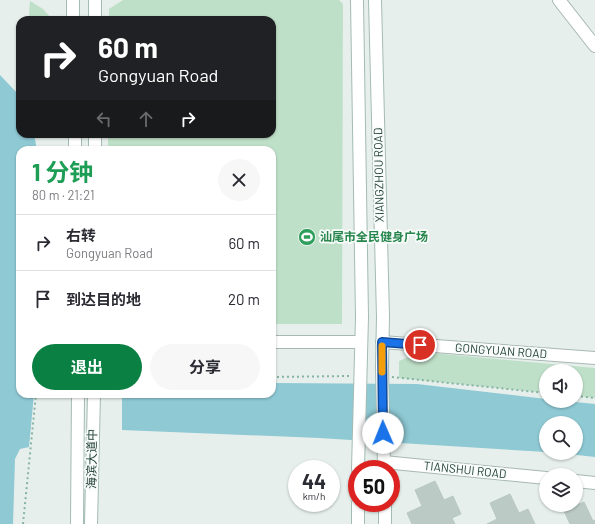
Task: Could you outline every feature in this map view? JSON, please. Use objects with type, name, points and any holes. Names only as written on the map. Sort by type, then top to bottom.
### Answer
[{"type":"main road","points":[[73,0],[73,16]]},
{"type":"main road","points":[[95,0],[95,16]]},
{"type":"main road","name":"XIANGZHOU ROAD","points":[[357,0],[361,242],[361,342],[358,460]]},
{"type":"main road","name":"XIANGZHOU ROAD","points":[[375,0],[383,317],[382,376],[384,460]]},
{"type":"main road","points":[[559,0],[595,46]]},
{"type":"main road","points":[[276,342],[361,342]]},
{"type":"main road","name":"GONGYUAN ROAD","points":[[382,342],[595,358]]},
{"type":"main road","name":"海滨大道中","points":[[77,524],[78,398]]},
{"type":"main road","name":"海滨大道中","points":[[91,524],[94,398]]},
{"type":"main road","name":"TIANSHUI ROAD","points":[[400,466],[539,477]]},
{"type":"main road","points":[[583,482],[595,483]]},
{"type":"main road","points":[[358,512],[358,524]]},
{"type":"main road","points":[[385,512],[385,524]]},
{"type":"path","points":[[276,377],[359,376]]},
{"type":"path","points":[[382,376],[539,392]]},
{"type":"path","points":[[583,397],[595,398]]},
{"type":"path","points":[[24,524],[36,398]]},
{"type":"green space","name":"汕尾市全民健身广场","points":[[123,0],[339,0],[343,4],[342,324],[276,324],[276,146],[108,146],[108,138],[276,138],[276,16],[109,16],[109,9]]},
{"type":"green space","points":[[30,1],[43,9],[49,16],[29,16]]},
{"type":"green space","points":[[418,353],[432,353],[552,364],[539,364],[539,392],[399,378],[399,361]]},
{"type":"green space","points":[[583,367],[595,368],[595,398],[583,397]]},
{"type":"water","points":[[0,75],[16,92],[16,138],[35,138],[36,146],[16,146],[16,398],[34,398],[29,447],[20,449],[15,459],[13,524],[0,524]]},
{"type":"water","points":[[276,383],[417,384],[539,398],[539,408],[583,408],[583,403],[595,404],[595,457],[583,456],[583,416],[539,416],[539,452],[319,438],[122,430],[122,398],[276,398]]},
{"type":"building","points":[[435,481],[444,500],[453,496],[461,514],[452,518],[455,524],[412,524],[407,513],[422,506],[415,490]]},
{"type":"building","points":[[510,494],[519,513],[528,509],[535,524],[487,524],[497,519],[490,503]]},
{"type":"building","points":[[583,502],[593,521],[595,520],[595,524],[570,524],[564,512],[583,512]]},
{"type":"slow traffic","points":[[382,346],[382,372]]},
{"type":"place","name":"汕尾市全民健身广场","points":[[307,237]]},
{"type":"route","points":[[383,433],[382,342],[420,345]]}]
